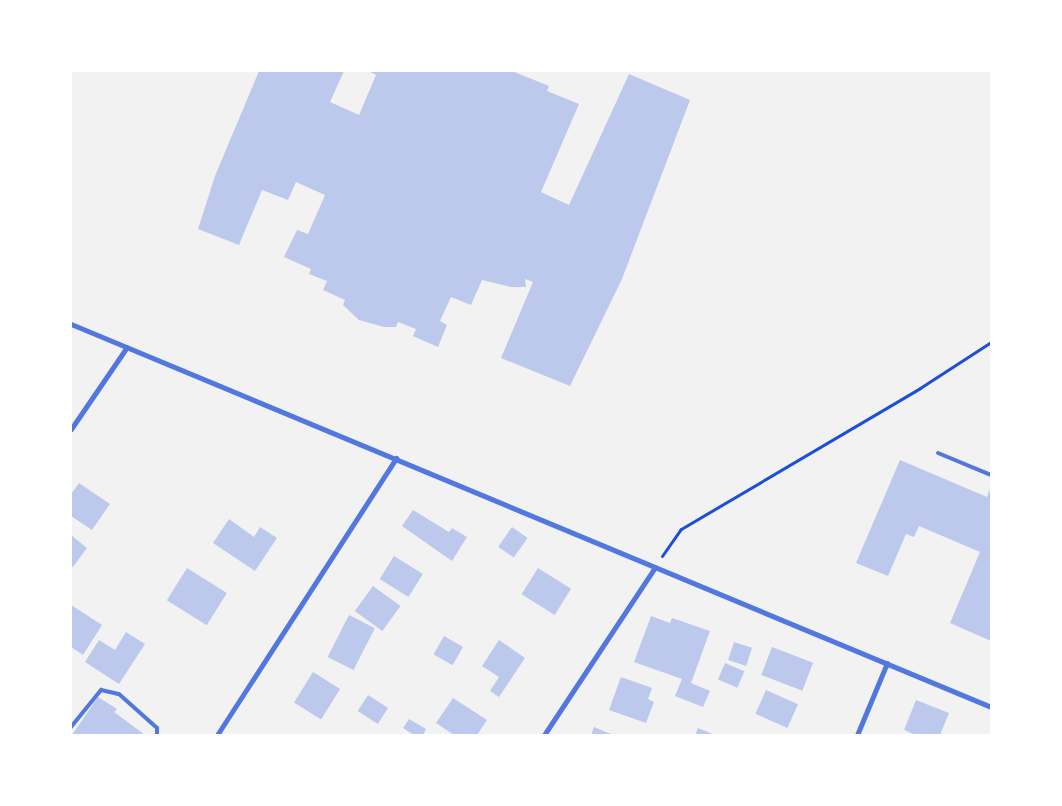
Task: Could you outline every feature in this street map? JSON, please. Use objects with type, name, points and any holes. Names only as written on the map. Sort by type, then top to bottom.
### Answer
[{"type":"street","points":[[71,324],[991,707]]},
{"type":"street","points":[[71,429],[126,348]]},
{"type":"street","points":[[217,735],[396,458]]},
{"type":"street","points":[[544,735],[655,567]]},
{"type":"street","points":[[857,735],[887,663]]},
{"type":"lane","points":[[938,453],[991,475]]},
{"type":"lane","points":[[71,727],[100,690],[118,694],[157,728],[157,735]]},
{"type":"path","points":[[655,567],[681,529],[920,388],[991,342]]},
{"type":"building","points":[[259,71],[344,71],[330,102],[359,115],[376,75],[369,71],[512,71],[549,86],[547,91],[579,104],[541,192],[569,205],[629,74],[690,100],[622,279],[570,386],[501,358],[533,282],[525,279],[526,287],[511,287],[482,280],[471,305],[451,297],[440,321],[447,325],[438,347],[413,336],[416,329],[398,322],[396,327],[384,327],[359,320],[343,305],[345,300],[323,290],[327,281],[309,274],[311,269],[284,257],[297,230],[308,234],[325,195],[296,182],[288,200],[262,190],[239,245],[198,229],[215,176]]},
{"type":"building","points":[[900,460],[987,497],[989,491],[991,492],[991,641],[950,623],[980,552],[919,526],[914,537],[906,534],[888,576],[856,563]]},
{"type":"building","points":[[79,483],[110,504],[92,530],[71,516],[71,494]]},
{"type":"building","points":[[413,510],[449,532],[452,528],[467,537],[452,561],[402,526]]},
{"type":"building","points":[[229,519],[254,537],[260,527],[277,538],[255,571],[213,543]]},
{"type":"building","points":[[512,527],[528,538],[514,558],[498,547]]},
{"type":"building","points":[[71,535],[87,548],[73,567],[71,566]]},
{"type":"building","points":[[394,556],[423,574],[409,597],[380,579]]},
{"type":"building","points":[[187,568],[227,593],[207,625],[167,600]]},
{"type":"building","points":[[538,568],[571,589],[555,615],[522,594]]},
{"type":"building","points":[[373,586],[401,606],[382,631],[355,611]]},
{"type":"building","points":[[71,605],[102,625],[83,655],[71,647]]},
{"type":"building","points":[[349,615],[375,628],[354,670],[328,657]]},
{"type":"building","points":[[651,616],[670,623],[672,618],[710,631],[691,683],[686,681],[710,691],[703,707],[675,696],[682,679],[634,662]]},
{"type":"building","points":[[126,632],[145,644],[119,684],[85,662],[99,640],[115,650]]},
{"type":"building","points":[[444,636],[463,647],[453,665],[434,654]]},
{"type":"building","points":[[499,640],[525,658],[499,697],[490,691],[499,677],[482,666]]},
{"type":"building","points":[[734,642],[752,648],[746,666],[728,660]]},
{"type":"building","points":[[772,647],[813,663],[802,691],[761,675]]},
{"type":"building","points":[[725,663],[744,671],[737,688],[718,680]]},
{"type":"building","points":[[313,672],[340,689],[321,719],[294,703]]},
{"type":"building","points":[[621,677],[652,688],[648,699],[654,702],[646,723],[609,710]]},
{"type":"building","points":[[766,690],[798,704],[787,728],[755,714]]},
{"type":"building","points":[[368,695],[388,708],[378,724],[358,711]]},
{"type":"building","points":[[98,697],[117,709],[114,712],[145,735],[72,735]]},
{"type":"building","points":[[453,698],[487,720],[477,735],[454,735],[436,723]]},
{"type":"building","points":[[916,700],[949,713],[940,735],[916,735],[904,730]]},
{"type":"building","points":[[409,719],[426,729],[423,735],[414,735],[403,728]]},
{"type":"building","points":[[594,727],[613,735],[591,735]]},
{"type":"building","points":[[698,728],[715,735],[695,735]]}]
